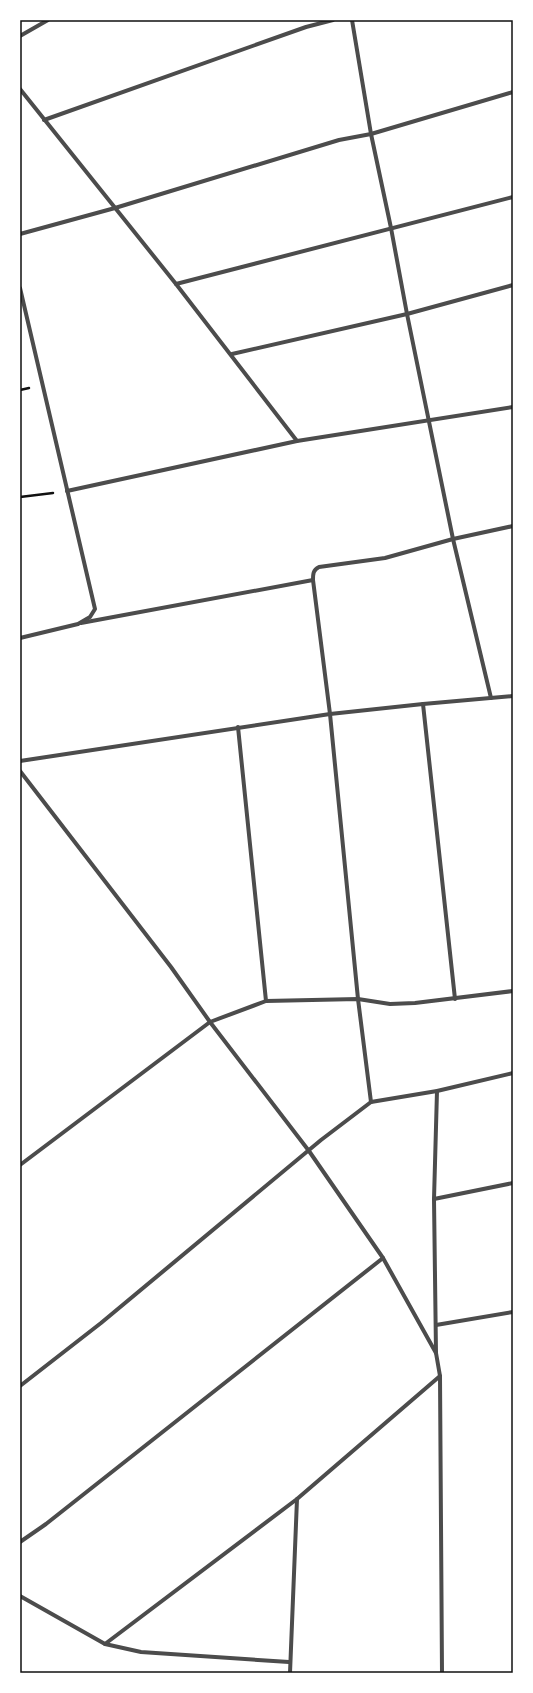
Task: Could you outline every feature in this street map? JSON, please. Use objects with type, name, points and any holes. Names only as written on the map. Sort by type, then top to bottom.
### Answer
[{"type":"street","points":[[20,36],[48,20]]},
{"type":"street","points":[[44,120],[306,27],[333,20]]},
{"type":"street","points":[[352,20],[371,134],[453,539],[491,698]]},
{"type":"street","points":[[20,89],[232,354],[298,441]]},
{"type":"street","points":[[20,234],[115,208],[339,140],[371,134],[513,92]]},
{"type":"street","points":[[176,284],[513,197]]},
{"type":"street","points":[[232,354],[407,314],[513,285]]},
{"type":"street","points":[[20,288],[95,608],[90,617],[78,624]]},
{"type":"street","points":[[67,491],[298,441],[430,422],[513,408]]},
{"type":"street","points":[[371,1102],[358,999],[330,714],[313,572],[319,567],[385,558],[453,539],[513,526]]},
{"type":"street","points":[[20,638],[78,624],[313,580]]},
{"type":"street","points":[[20,761],[330,714],[513,696]]},
{"type":"street","points":[[423,704],[455,999]]},
{"type":"street","points":[[238,727],[266,1001]]},
{"type":"street","points":[[20,771],[171,967],[210,1022],[309,1151],[383,1258],[436,1353]]},
{"type":"street","points":[[20,1165],[210,1022],[266,1001],[358,999],[390,1004],[455,999],[513,991]]},
{"type":"street","points":[[20,1386],[101,1323],[309,1151],[320,1140],[371,1102],[436,1091],[513,1073]]},
{"type":"street","points":[[436,1091],[434,1199],[436,1353],[440,1376],[442,1673]]},
{"type":"street","points":[[434,1199],[513,1183]]},
{"type":"street","points":[[20,1542],[59,1514],[383,1258]]},
{"type":"street","points":[[436,1325],[513,1312]]},
{"type":"street","points":[[105,1644],[297,1498],[440,1376]]},
{"type":"street","points":[[290,1673],[289,1662],[297,1498]]},
{"type":"street","points":[[20,1596],[105,1644],[141,1652],[289,1662]]},
{"type":"path","points":[[20,497],[67,491]]}]
